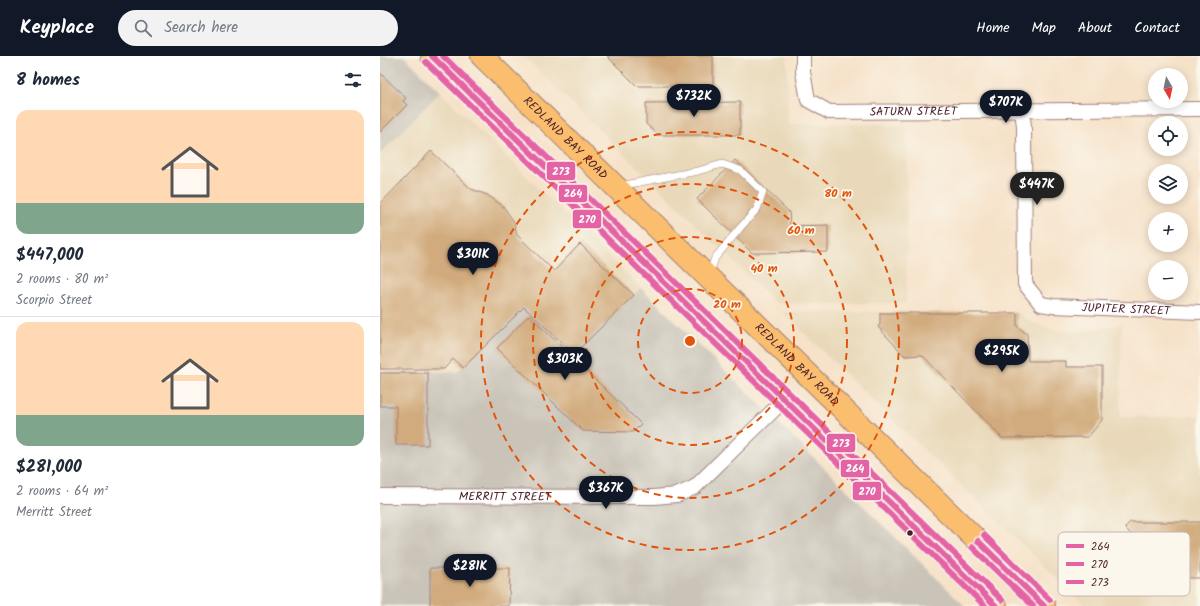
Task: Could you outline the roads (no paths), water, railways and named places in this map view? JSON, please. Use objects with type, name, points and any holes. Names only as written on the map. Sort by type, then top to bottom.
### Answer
[{"type":"main road","points":[[432,56],[996,606]]},
{"type":"main road","name":"REDLAND BAY ROAD","points":[[482,56],[1044,606]]},
{"type":"street","name":"SATURN STREET","points":[[803,56],[803,72],[808,100],[830,112],[1200,110]]},
{"type":"street","name":"JUPITER STREET","points":[[1022,111],[1024,126],[1025,284],[1041,304],[1053,306],[1200,312]]},
{"type":"street","name":"MERRITT STREET","points":[[380,496],[654,497],[677,495],[695,487],[784,400]]},
{"type":"lane","points":[[615,186],[698,171],[722,164],[740,170],[763,192],[757,209],[715,258],[708,278]]}]
